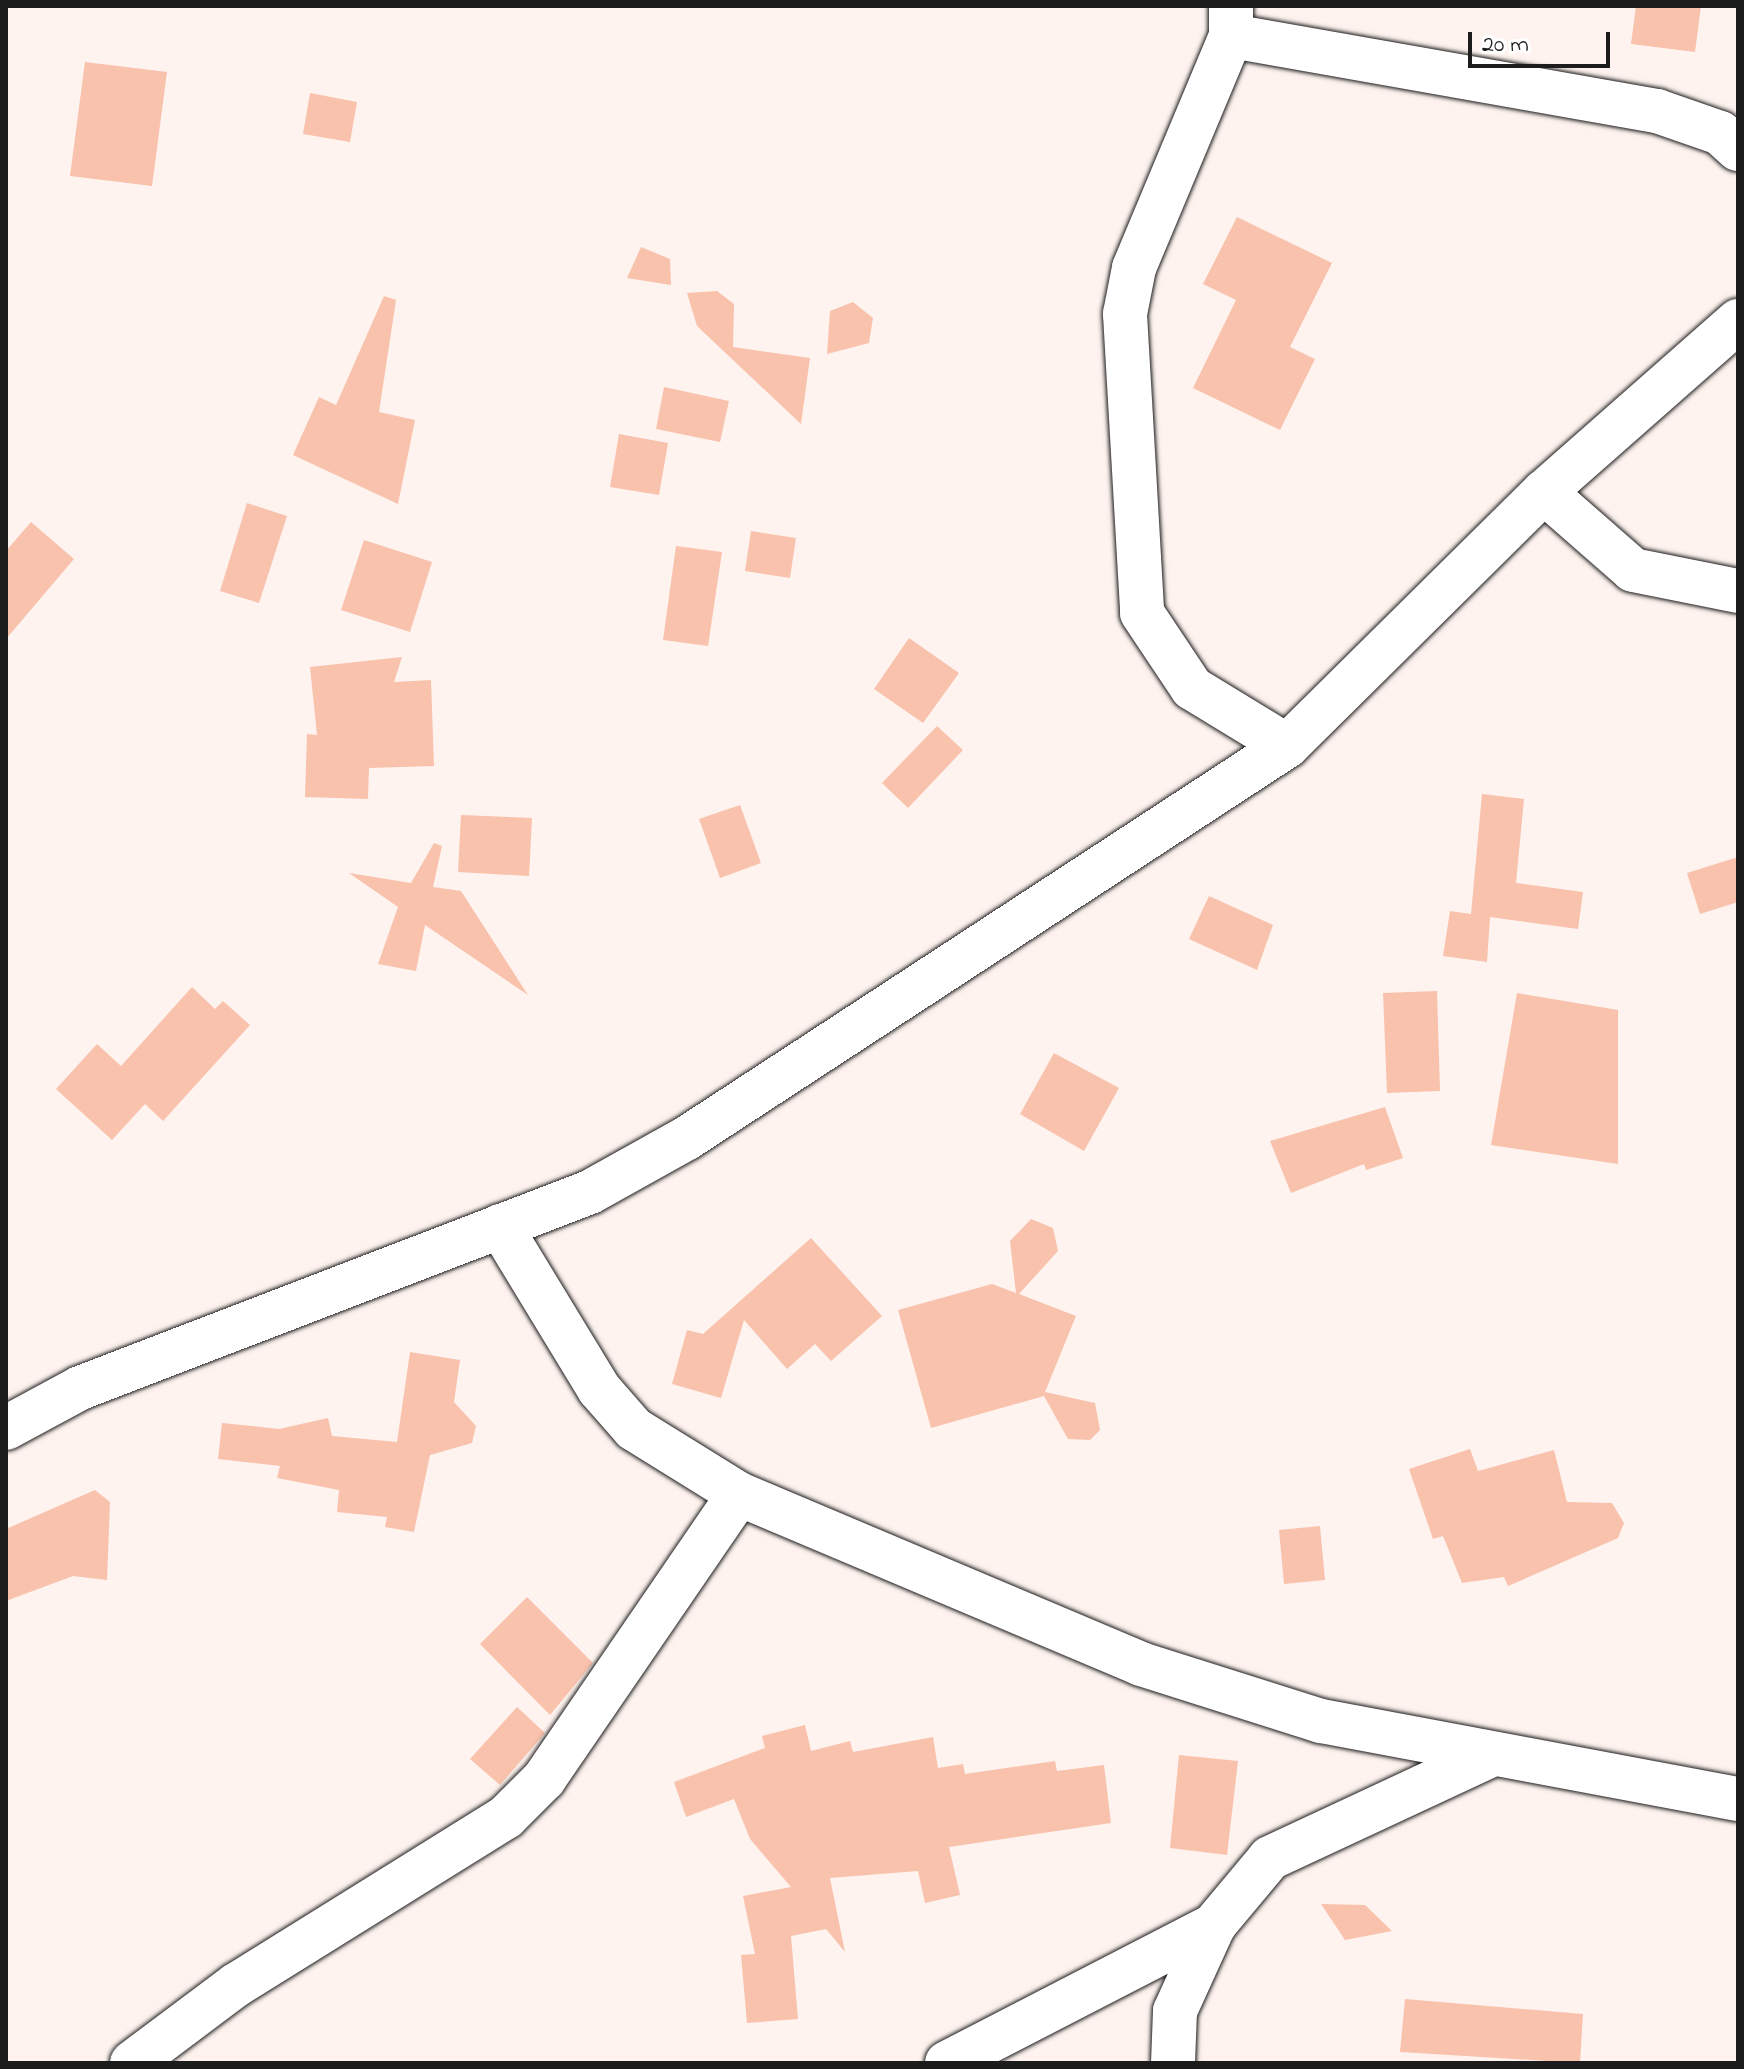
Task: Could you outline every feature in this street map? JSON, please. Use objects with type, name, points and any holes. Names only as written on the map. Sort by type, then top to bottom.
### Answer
[{"type":"street","points":[[1287,746],[1192,688],[1142,613],[1125,314],[1134,268],[1231,21],[1657,111],[1720,133],[1738,149]]},
{"type":"street","points":[[6,1428],[80,1388],[590,1192],[687,1138],[1287,746],[1544,492],[1738,321]]},
{"type":"street","points":[[1544,492],[1633,570],[1738,591]]},
{"type":"street","points":[[500,1226],[599,1389],[634,1429],[739,1494],[1141,1664],[1321,1721],[1487,1757],[1738,1799]]},
{"type":"street","points":[[132,2063],[236,1985],[506,1817],[544,1779],[739,1494]]},
{"type":"street","points":[[1173,2063],[1175,2011],[1214,1925],[1270,1858],[1487,1757]]},
{"type":"street","points":[[947,2063],[1214,1925]]},
{"type":"building","points":[[1636,6],[1701,6],[1695,52],[1631,44]]},
{"type":"building","points":[[85,62],[167,72],[152,186],[70,176]]},
{"type":"building","points":[[310,93],[357,102],[350,142],[303,134]]},
{"type":"building","points":[[1237,217],[1332,263],[1290,347],[1315,359],[1280,430],[1193,388],[1236,300],[1203,284]]},
{"type":"building","points":[[641,247],[670,259],[671,285],[627,278]]},
{"type":"building","points":[[717,291],[734,304],[733,347],[810,358],[801,424],[697,326],[687,293]]},
{"type":"building","points":[[384,296],[396,300],[379,412],[415,420],[398,504],[293,455],[319,397],[336,405]]},
{"type":"building","points":[[853,302],[873,318],[869,343],[827,354],[830,311]]},
{"type":"building","points":[[664,387],[729,401],[720,442],[656,429]]},
{"type":"building","points":[[619,434],[668,443],[659,495],[610,487]]},
{"type":"building","points":[[247,503],[287,516],[259,603],[220,591]]},
{"type":"building","points":[[31,522],[74,559],[6,639],[6,551]]},
{"type":"building","points":[[751,531],[796,538],[790,578],[745,571]]},
{"type":"building","points":[[364,540],[432,562],[410,632],[341,610]]},
{"type":"building","points":[[676,546],[722,552],[708,646],[663,640]]},
{"type":"building","points":[[909,638],[959,673],[923,723],[874,689]]},
{"type":"building","points":[[402,657],[394,682],[431,680],[434,766],[369,768],[368,799],[305,797],[307,734],[317,735],[310,667]]},
{"type":"building","points":[[937,726],[963,750],[908,808],[882,783]]},
{"type":"building","points":[[1482,794],[1524,799],[1516,883],[1583,892],[1578,929],[1490,917],[1487,962],[1443,956],[1450,911],[1471,914]]},
{"type":"building","points":[[740,805],[761,863],[720,878],[699,819]]},
{"type":"building","points":[[461,815],[532,818],[529,876],[458,872]]},
{"type":"building","points":[[434,843],[442,846],[433,887],[461,891],[528,995],[425,925],[416,971],[378,964],[398,907],[349,873],[411,883]]},
{"type":"building","points":[[1738,857],[1738,902],[1700,914],[1687,873]]},
{"type":"building","points":[[1209,896],[1273,925],[1257,970],[1189,939]]},
{"type":"building","points":[[192,987],[215,1009],[223,1001],[250,1025],[163,1121],[145,1104],[112,1140],[56,1089],[97,1044],[121,1066]]},
{"type":"building","points":[[1437,991],[1440,1091],[1387,1093],[1383,993]]},
{"type":"building","points":[[1517,993],[1618,1010],[1618,1164],[1491,1145]]},
{"type":"building","points":[[1054,1053],[1119,1088],[1084,1151],[1020,1114]]},
{"type":"building","points":[[1385,1107],[1403,1158],[1366,1170],[1364,1164],[1291,1193],[1270,1141]]},
{"type":"building","points":[[1031,1219],[1053,1228],[1058,1251],[1019,1294],[1076,1316],[1045,1392],[1095,1403],[1100,1430],[1090,1440],[1068,1439],[1044,1396],[931,1428],[898,1310],[992,1284],[1016,1293],[1010,1241]]},
{"type":"building","points":[[811,1238],[882,1316],[831,1361],[815,1344],[787,1369],[744,1320],[721,1398],[672,1384],[687,1330],[703,1334]]},
{"type":"building","points":[[410,1352],[460,1360],[454,1402],[476,1426],[472,1443],[430,1455],[414,1532],[385,1527],[387,1517],[337,1512],[339,1490],[277,1478],[280,1466],[218,1459],[222,1423],[279,1429],[328,1418],[332,1436],[397,1442]]},
{"type":"building","points":[[1470,1449],[1478,1471],[1554,1450],[1567,1502],[1612,1503],[1624,1523],[1618,1538],[1508,1586],[1504,1577],[1462,1583],[1443,1536],[1433,1539],[1409,1469]]},
{"type":"building","points":[[95,1490],[110,1502],[107,1580],[73,1576],[6,1601],[6,1529]]},
{"type":"building","points":[[1320,1526],[1325,1580],[1284,1584],[1279,1530]]},
{"type":"building","points":[[527,1597],[593,1663],[550,1715],[480,1644]]},
{"type":"building","points":[[517,1707],[545,1733],[500,1785],[470,1759]]},
{"type":"building","points":[[805,1725],[811,1751],[850,1741],[853,1752],[933,1737],[938,1768],[963,1764],[965,1774],[1055,1761],[1057,1771],[1104,1765],[1111,1823],[949,1847],[960,1895],[925,1903],[918,1871],[830,1878],[845,1952],[826,1929],[791,1936],[798,2019],[747,2023],[741,1955],[755,1954],[743,1896],[791,1887],[750,1839],[734,1799],[686,1817],[674,1782],[765,1748],[762,1736]]},
{"type":"building","points":[[1179,1755],[1238,1761],[1227,1855],[1170,1848]]},
{"type":"building","points":[[1321,1904],[1365,1905],[1392,1931],[1345,1940]]},
{"type":"building","points":[[1405,1999],[1583,2014],[1580,2063],[1400,2052]]}]
